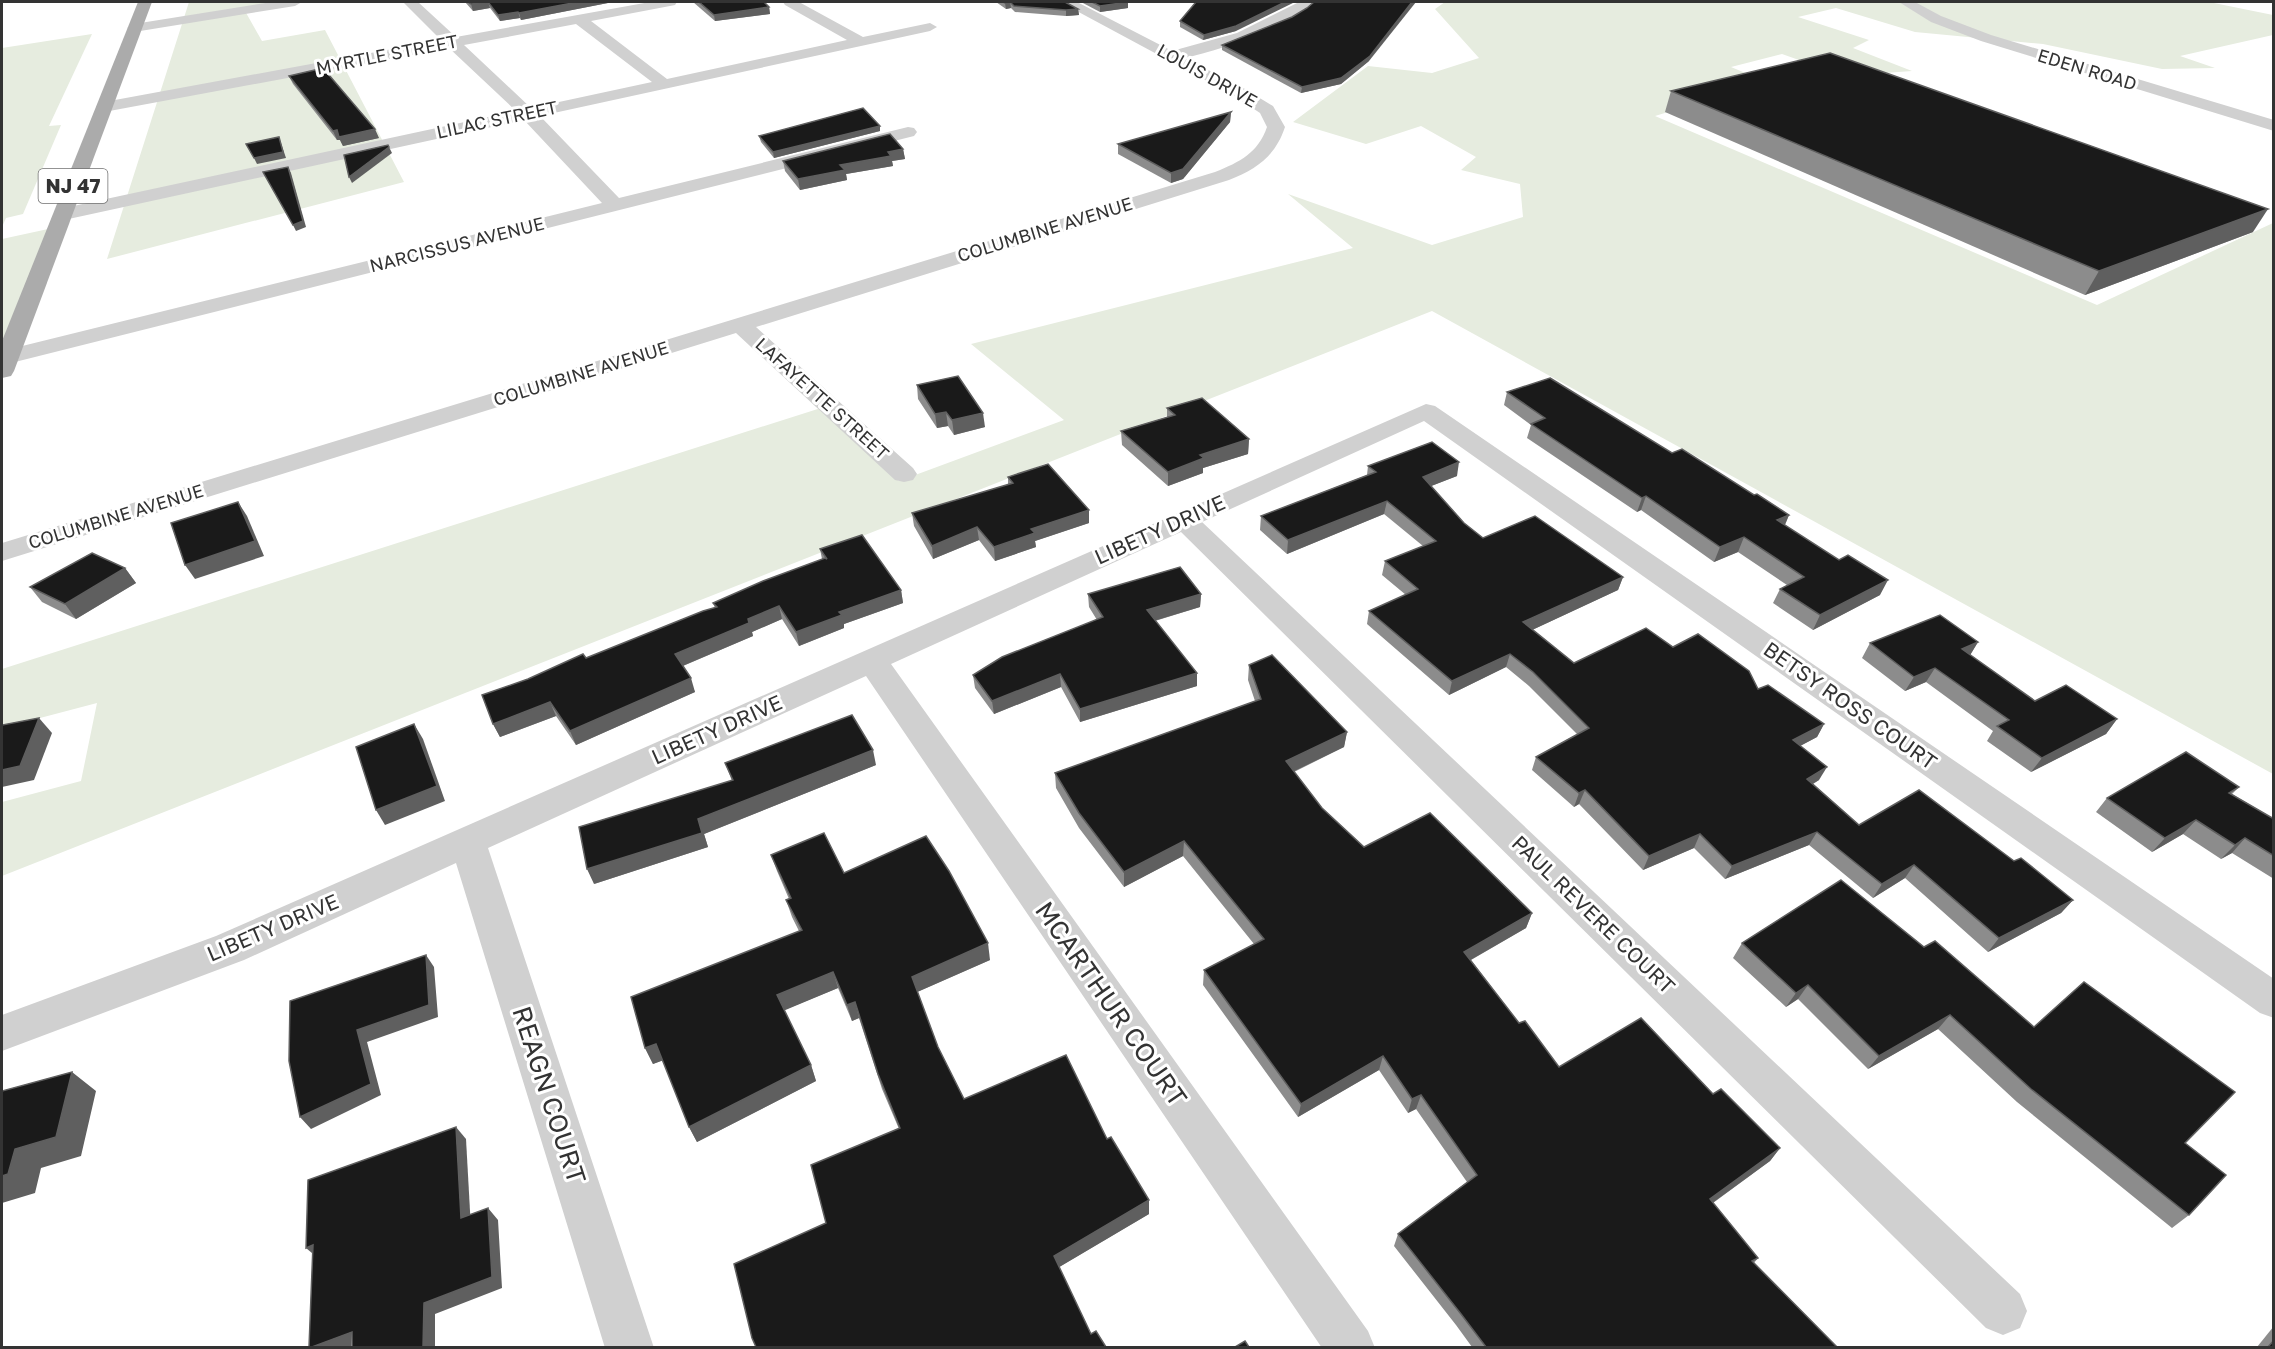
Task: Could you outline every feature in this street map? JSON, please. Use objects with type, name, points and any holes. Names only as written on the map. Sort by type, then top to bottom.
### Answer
[{"type":"main road","name":"NJ 47","points":[[4,364],[145,2]]},
{"type":"street","points":[[134,28],[295,2]]},
{"type":"street","points":[[410,2],[528,114],[615,205]]},
{"type":"street","name":"MYRTLE STREET","points":[[104,107],[670,2]]},
{"type":"street","points":[[790,2],[861,42]]},
{"type":"street","name":"LOUIS DRIVE","points":[[1067,2],[1239,92],[1267,110],[1276,128],[1273,141],[1264,154],[1244,167],[1160,195]]},
{"type":"street","points":[[1171,56],[1227,43],[1250,35],[1308,2]]},
{"type":"street","name":"EDEN ROAD","points":[[1906,2],[1936,20],[1986,38],[2274,126]]},
{"type":"street","points":[[579,19],[664,84]]},
{"type":"street","name":"LILAC STREET","points":[[64,214],[930,27]]},
{"type":"street","name":"NARCISSUS AVENUE","points":[[4,364],[615,205],[908,132]]},
{"type":"street","name":"COLUMBINE AVENUE","points":[[2,552],[1160,195]]},
{"type":"street","name":"LAFAYETTE STREET","points":[[740,325],[904,474]]},
{"type":"street","name":"LIBETY DRIVE","points":[[2,1033],[230,948],[1426,411]]},
{"type":"street","name":"BETSY ROSS COURT","points":[[1426,411],[2274,1001]]},
{"type":"street","name":"PAUL REVERE COURT","points":[[1184,520],[2003,1311]]},
{"type":"street","name":"MCARTHUR COURT","points":[[872,660],[1351,1347]]},
{"type":"street","name":"REAGN COURT","points":[[468,842],[630,1347]]},
{"type":"shaded area","points":[[189,2],[294,2],[245,11],[262,41],[325,30],[404,182],[107,259]]},
{"type":"shaded area","points":[[1445,2],[2209,2],[2273,15],[2273,35],[2180,56],[2215,68],[2162,69],[2043,44],[1915,32],[1836,8],[1798,17],[1869,40],[1853,48],[1912,71],[1844,76],[1782,54],[1731,67],[1767,82],[1655,116],[2097,305],[2273,223],[2273,774],[1432,311],[2,876],[2,802],[81,781],[97,703],[2,728],[2,669],[824,407],[899,481],[1064,420],[971,344],[1353,248],[1288,194],[1432,245],[1523,217],[1520,184],[1461,170],[1476,157],[1421,126],[1366,144],[1293,122],[1368,66],[1432,73],[1479,58],[1435,9]]},
{"type":"shaded area","points":[[92,34],[49,126],[61,125],[23,214],[6,218],[2,227],[2,48]]},
{"type":"shaded area","points":[[62,226],[4,369],[2,369],[2,239]]},
{"type":"building","points":[[488,2],[578,2],[498,15]]},
{"type":"building","points":[[699,2],[764,2],[769,7],[714,15]]},
{"type":"building","points":[[1010,2],[1065,2],[1078,9],[1014,6]]},
{"type":"building","points":[[1092,2],[1128,2],[1100,6]]},
{"type":"building","points":[[1196,2],[1285,2],[1236,26],[1204,35],[1180,21]]},
{"type":"building","points":[[1314,2],[1412,2],[1370,56],[1341,78],[1302,87],[1222,45],[1292,17]]},
{"type":"building","points":[[1830,53],[2268,209],[2099,271],[1671,91]]},
{"type":"building","points":[[323,68],[375,129],[339,137],[337,130],[333,131],[289,76]]},
{"type":"building","points":[[863,108],[880,126],[773,152],[759,136]]},
{"type":"building","points":[[1231,112],[1183,169],[1171,173],[1118,144]]},
{"type":"building","points":[[890,134],[903,149],[888,152],[891,156],[840,165],[845,170],[798,179],[783,161]]},
{"type":"building","points":[[279,137],[283,152],[254,158],[246,144]]},
{"type":"building","points":[[388,145],[389,147],[349,177],[344,155]]},
{"type":"building","points":[[288,167],[303,221],[293,225],[263,172]]},
{"type":"building","points":[[958,376],[983,413],[952,420],[946,412],[935,414],[917,385]]},
{"type":"building","points":[[1550,378],[1672,453],[1682,449],[1754,495],[1757,494],[1789,515],[1777,520],[1839,560],[1848,555],[1888,580],[1820,615],[1780,589],[1804,577],[1744,537],[1720,547],[1646,496],[1642,498],[1531,424],[1545,418],[1507,392]]},
{"type":"building","points":[[1202,398],[1249,439],[1200,455],[1204,458],[1168,472],[1121,431],[1175,415],[1167,408]]},
{"type":"building","points":[[1432,442],[1459,462],[1423,477],[1464,523],[1483,538],[1535,516],[1623,577],[1523,622],[1574,663],[1646,628],[1673,647],[1698,634],[1749,671],[1758,689],[1768,685],[1824,724],[1793,740],[1827,767],[1807,779],[1859,825],[1919,790],[2014,861],[2021,858],[2073,900],[1999,938],[1914,865],[1882,884],[1817,832],[1732,866],[1700,834],[1649,856],[1585,790],[1579,793],[1536,757],[1589,728],[1533,672],[1510,654],[1452,681],[1369,611],[1418,589],[1385,561],[1436,541],[1387,501],[1288,540],[1261,516],[1376,472],[1368,466]]},
{"type":"building","points":[[1048,464],[1089,510],[1031,529],[1035,533],[994,547],[977,527],[932,546],[912,513],[1013,483],[1008,477]]},
{"type":"building","points":[[238,502],[255,541],[185,565],[171,523]]},
{"type":"building","points":[[862,535],[901,590],[839,612],[842,615],[796,632],[779,606],[748,619],[749,623],[675,654],[691,678],[570,731],[550,702],[493,724],[482,695],[528,679],[583,654],[586,658],[717,607],[713,603],[763,581],[827,559],[820,549]]},
{"type":"building","points":[[92,553],[125,568],[65,604],[30,587]]},
{"type":"building","points":[[1180,567],[1201,594],[1147,610],[1197,673],[1080,709],[1060,674],[992,701],[973,675],[1002,657],[1103,617],[1088,594]]},
{"type":"building","points":[[1940,615],[1978,642],[1962,649],[2035,701],[2066,685],[2117,719],[2042,758],[1997,726],[2009,720],[1935,668],[1914,677],[1870,643]]},
{"type":"building","points":[[1272,655],[1347,732],[1286,761],[1322,808],[1364,847],[1430,813],[1532,913],[1464,952],[1519,1023],[1525,1021],[1559,1067],[1641,1018],[1713,1094],[1721,1089],[1780,1148],[1710,1199],[1758,1258],[1752,1261],[1837,1347],[1486,1347],[1398,1234],[1477,1175],[1421,1095],[1412,1099],[1383,1056],[1301,1104],[1204,970],[1264,939],[1184,841],[1124,872],[1079,813],[1055,773],[1261,699],[1249,665]]},
{"type":"building","points":[[852,715],[873,750],[698,819],[702,833],[587,869],[579,827],[733,780],[725,763]]},
{"type":"building","points":[[39,718],[20,766],[2,770],[2,725]]},
{"type":"building","points":[[414,724],[437,786],[376,810],[356,747]]},
{"type":"building","points":[[2186,752],[2239,787],[2229,793],[2274,819],[2274,856],[2245,838],[2235,845],[2196,820],[2165,838],[2107,798]]},
{"type":"building","points":[[824,833],[844,873],[926,836],[949,871],[988,943],[912,977],[938,1047],[964,1099],[1066,1055],[1107,1139],[1111,1137],[1149,1200],[1054,1256],[1091,1334],[1096,1331],[1106,1347],[756,1347],[734,1264],[826,1223],[811,1165],[900,1128],[878,1074],[855,1002],[847,1005],[833,972],[777,995],[811,1065],[689,1127],[656,1044],[645,1048],[631,997],[802,930],[786,900],[791,898],[771,855]]},
{"type":"building","points":[[1841,880],[1924,947],[1935,941],[2034,1027],[2084,982],[2235,1092],[2185,1143],[2226,1175],[2189,1215],[2031,1089],[1950,1015],[1879,1056],[1808,985],[1796,993],[1742,943]]},
{"type":"building","points":[[426,955],[429,1005],[357,1030],[371,1084],[300,1117],[289,1061],[290,1001]]},
{"type":"building","points":[[72,1072],[56,1137],[15,1149],[8,1174],[2,1176],[2,1091]]},
{"type":"building","points":[[456,1127],[461,1218],[488,1208],[492,1277],[424,1303],[423,1347],[352,1347],[352,1332],[309,1347],[313,1245],[306,1248],[308,1180]]},
{"type":"building","points":[[1245,1341],[1249,1347],[1235,1347]]}]
